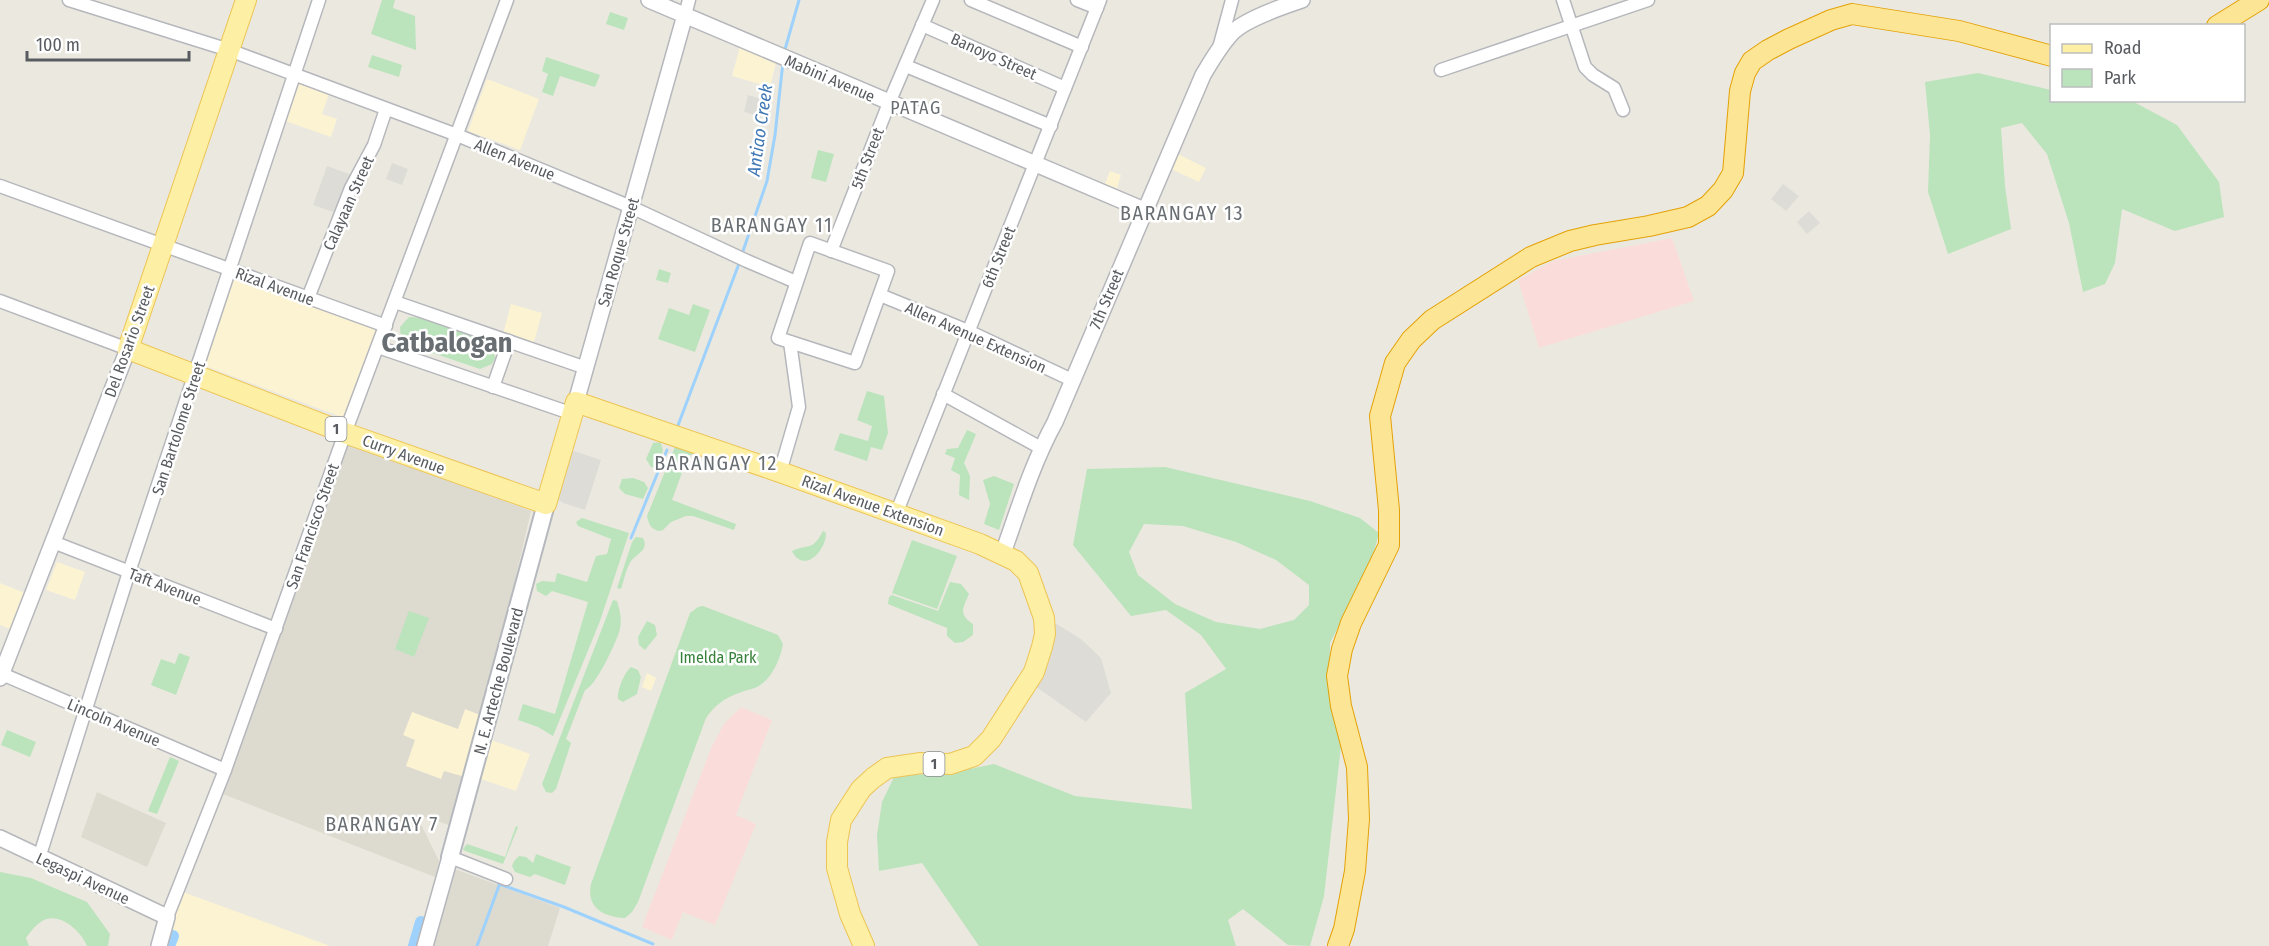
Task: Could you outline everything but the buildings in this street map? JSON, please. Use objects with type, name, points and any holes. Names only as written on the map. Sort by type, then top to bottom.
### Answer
[{"type":"highway","points":[[2220,24],[2259,0]]},
{"type":"highway","points":[[1338,946],[1344,929],[1355,871],[1359,819],[1357,767],[1341,706],[1337,676],[1342,649],[1351,623],[1389,544],[1389,510],[1380,416],[1395,363],[1411,340],[1432,320],[1531,256],[1570,241],[1594,235],[1688,217],[1708,206],[1723,190],[1733,173],[1740,91],[1745,73],[1752,62],[1768,50],[1821,24],[1852,14],[1959,31],[2050,55]]},
{"type":"main road","name":"Del Rosario Street","points":[[128,349],[246,0]]},
{"type":"main road","name":"Curry Avenue","points":[[128,349],[345,433],[546,504]]},
{"type":"main road","name":"Rizal Avenue Extension","points":[[574,408],[685,440],[896,514],[1003,553],[1016,561],[1028,573],[1044,618],[1045,634],[1034,672],[992,739],[974,756],[950,764],[921,763],[887,768],[861,789],[841,820],[837,842],[837,868],[850,914],[864,946]]},
{"type":"main road","name":"San Roque Street","points":[[546,504],[574,408]]},
{"type":"main road","name":"N. E. Arteche Boulevard","points":[[450,857],[546,504]]},
{"type":"street","points":[[69,0],[229,50]]},
{"type":"street","name":"San Bartolome Street","points":[[39,858],[129,572],[319,0]]},
{"type":"street","name":"San Francisco Street","points":[[167,917],[225,770],[345,433],[507,0]]},
{"type":"street","name":"Mabini Avenue","points":[[649,0],[1144,210]]},
{"type":"street","name":"San Roque Street","points":[[574,408],[689,0]]},
{"type":"street","name":"5th Street","points":[[831,250],[889,103],[933,0]]},
{"type":"street","points":[[971,0],[1082,47]]},
{"type":"street","points":[[1077,0],[1098,4]]},
{"type":"street","points":[[1219,49],[1232,0]]},
{"type":"street","name":"7th Street","points":[[1003,553],[1019,503],[1041,448],[1055,422],[1203,75],[1234,30],[1279,8],[1302,0]]},
{"type":"street","points":[[1563,0],[1585,67],[1593,75],[1614,87],[1623,110]]},
{"type":"street","points":[[1442,70],[1648,0]]},
{"type":"street","name":"6th Street","points":[[896,514],[1098,4]]},
{"type":"street","name":"Banoyo Street","points":[[922,25],[1065,88]]},
{"type":"street","name":"Allen Avenue","points":[[229,50],[457,135],[631,207],[796,282]]},
{"type":"street","points":[[906,66],[1051,126]]},
{"type":"street","name":"Calayaan Street","points":[[308,298],[351,188],[374,145],[386,109]]},
{"type":"street","points":[[0,186],[163,246]]},
{"type":"street","points":[[810,243],[831,250],[888,271],[855,363],[778,338],[810,243]]},
{"type":"street","name":"Rizal Avenue","points":[[163,246],[386,326]]},
{"type":"street","name":"Allen Avenue Extension","points":[[880,295],[1072,380]]},
{"type":"street","points":[[0,301],[128,349]]},
{"type":"street","points":[[395,302],[586,368]]},
{"type":"street","points":[[494,387],[509,341]]},
{"type":"street","points":[[780,472],[799,407],[790,342]]},
{"type":"street","points":[[378,347],[494,387],[574,408]]},
{"type":"street","name":"Del Rosario Street","points":[[1,676],[128,349]]},
{"type":"street","points":[[943,394],[1041,448]]},
{"type":"street","name":"Taft Avenue","points":[[53,543],[276,629]]},
{"type":"street","name":"Lincoln Avenue","points":[[1,676],[225,770]]},
{"type":"street","name":"Legaspi Avenue","points":[[0,838],[167,917]]},
{"type":"street","points":[[425,946],[450,857],[502,878]]},
{"type":"street","points":[[159,946],[167,917]]},
{"type":"shaded area","points":[[741,43],[777,58],[770,87],[732,76]]},
{"type":"shaded area","points":[[487,79],[539,99],[520,150],[468,131]]},
{"type":"shaded area","points":[[298,83],[329,94],[322,114],[337,119],[331,137],[285,121]]},
{"type":"shaded area","points":[[748,95],[765,100],[761,117],[744,112]]},
{"type":"shaded area","points":[[1176,153],[1206,168],[1199,182],[1169,168]]},
{"type":"shaded area","points":[[392,163],[408,169],[402,185],[386,179]]},
{"type":"shaded area","points":[[327,166],[352,175],[339,214],[313,205]]},
{"type":"shaded area","points":[[1110,171],[1121,175],[1117,188],[1105,184]]},
{"type":"shaded area","points":[[1783,184],[1799,196],[1786,211],[1771,199]]},
{"type":"shaded area","points":[[1809,211],[1820,223],[1807,234],[1797,222]]},
{"type":"shaded area","points":[[1672,238],[1694,301],[1539,348],[1518,280],[1553,261]]},
{"type":"shaded area","points":[[235,275],[381,328],[347,419],[205,366]]},
{"type":"shaded area","points":[[511,304],[542,313],[534,342],[503,334]]},
{"type":"shaded area","points":[[348,443],[531,511],[483,716],[465,709],[458,729],[412,712],[403,735],[415,740],[406,766],[441,779],[444,771],[465,777],[449,825],[416,814],[439,861],[435,877],[223,794]]},
{"type":"shaded area","points":[[571,450],[601,460],[585,510],[559,500],[559,492]]},
{"type":"shaded area","points":[[57,562],[85,572],[75,600],[46,590]]},
{"type":"shaded area","points":[[0,583],[30,595],[15,631],[0,625]]},
{"type":"shaded area","points":[[1055,623],[1081,639],[1101,658],[1111,693],[1086,722],[1035,686],[1049,655]]},
{"type":"shaded area","points":[[647,673],[656,678],[651,691],[642,687]]},
{"type":"shaded area","points":[[741,707],[772,720],[736,815],[756,824],[715,925],[683,912],[672,940],[642,927],[712,746],[724,724]]},
{"type":"shaded area","points":[[465,709],[483,716],[477,735],[530,754],[516,791],[466,774],[465,777],[441,779],[405,766],[403,736],[412,711],[458,728]]},
{"type":"shaded area","points":[[97,792],[166,823],[147,867],[81,837]]},
{"type":"shaded area","points":[[455,869],[560,908],[548,946],[433,946]]},
{"type":"shaded area","points":[[183,892],[330,946],[164,946]]},
{"type":"green space","points":[[382,0],[395,0],[393,8],[415,16],[416,50],[371,34]]},
{"type":"green space","points":[[610,12],[628,18],[624,30],[606,24]]},
{"type":"green space","points":[[372,55],[402,65],[399,77],[368,67]]},
{"type":"green space","points":[[546,57],[600,75],[595,87],[560,76],[553,96],[542,92],[548,74],[542,71]]},
{"type":"green space","points":[[1978,73],[2050,90],[2050,102],[2134,102],[2177,125],[2219,182],[2224,217],[2175,231],[2122,209],[2115,263],[2105,284],[2083,292],[2069,223],[2047,154],[2022,123],[2001,128],[2011,229],[1948,254],[1928,192],[1930,135],[1925,82]]},
{"type":"green space","points":[[818,150],[834,154],[826,182],[811,178]]},
{"type":"green space","points":[[659,269],[671,273],[668,283],[656,280]]},
{"type":"green space","points":[[693,304],[710,310],[695,352],[658,339],[669,308],[689,315]]},
{"type":"green space","points":[[409,317],[453,327],[487,342],[493,347],[495,358],[492,364],[480,369],[406,344],[401,339],[400,327]]},
{"type":"green space","points":[[867,391],[884,396],[888,433],[882,450],[871,447],[867,461],[834,450],[840,433],[868,441],[872,426],[857,420]]},
{"type":"green space","points":[[967,430],[976,434],[964,463],[970,476],[969,500],[959,495],[960,475],[951,470],[955,458],[945,454],[947,449],[958,448]]},
{"type":"green space","points":[[660,442],[661,459],[657,468],[651,467],[646,459],[653,443]]},
{"type":"green space","points":[[677,442],[694,449],[693,454],[688,456],[672,500],[736,524],[734,530],[693,516],[686,516],[671,522],[659,531],[651,526],[647,516]]},
{"type":"green space","points":[[1165,467],[1310,501],[1360,518],[1379,533],[1371,562],[1330,643],[1329,696],[1341,746],[1324,896],[1310,946],[1288,945],[1243,909],[1228,920],[1236,946],[979,946],[922,863],[879,871],[877,835],[882,802],[895,775],[945,774],[994,764],[1075,796],[1192,809],[1185,693],[1226,669],[1201,635],[1166,610],[1131,616],[1073,545],[1087,469]],"holes":[[[1144,524],[1183,526],[1236,542],[1276,560],[1309,585],[1309,605],[1294,620],[1260,629],[1216,622],[1175,604],[1138,575],[1129,552]]]},
{"type":"green space","points":[[994,476],[1014,484],[999,530],[984,524],[990,504],[983,480]]},
{"type":"green space","points":[[633,478],[644,482],[648,488],[643,499],[625,494],[619,488],[622,479]]},
{"type":"green space","points":[[582,518],[629,533],[600,621],[553,736],[538,727],[518,720],[523,704],[555,714],[588,602],[552,591],[546,596],[537,591],[536,584],[542,581],[555,582],[557,573],[587,582],[596,556],[607,554],[611,539],[578,526],[576,522]]},
{"type":"green space","points":[[823,531],[826,533],[825,540],[818,553],[808,560],[802,561],[797,558],[792,551],[810,546],[816,542]]},
{"type":"green space","points":[[636,537],[643,538],[645,546],[629,564],[621,589],[617,588],[632,542]]},
{"type":"green space","points":[[912,540],[957,556],[937,609],[892,593]]},
{"type":"green space","points":[[950,582],[961,584],[969,594],[963,610],[965,617],[973,624],[973,635],[963,642],[955,643],[947,636],[947,628],[888,604],[889,597],[892,595],[938,611]]},
{"type":"green space","points":[[613,600],[617,601],[620,615],[621,625],[618,635],[600,672],[590,687],[585,690],[566,739],[571,743],[556,789],[552,793],[546,792],[542,784]]},
{"type":"green space","name":"Imelda Park","points":[[703,606],[778,635],[783,644],[780,656],[771,674],[762,684],[725,700],[706,718],[638,902],[625,918],[610,916],[594,905],[590,892],[591,884],[690,613]]},
{"type":"green space","points":[[409,611],[429,618],[414,657],[395,649]]},
{"type":"green space","points":[[647,621],[655,625],[657,635],[645,650],[639,645],[638,637]]},
{"type":"green space","points":[[179,653],[190,657],[176,695],[151,685],[161,659],[175,664]]},
{"type":"green space","points":[[631,667],[638,670],[641,677],[637,694],[623,702],[618,699],[619,691]]},
{"type":"green space","points":[[7,730],[36,742],[30,757],[1,745]]},
{"type":"green space","points":[[170,757],[179,761],[157,814],[148,811]]},
{"type":"green space","points":[[516,826],[518,827],[503,864],[463,849],[467,844],[505,857]]},
{"type":"green space","points":[[536,854],[571,867],[565,885],[535,874],[530,877],[515,872],[512,866],[519,856],[526,857],[533,863]]},
{"type":"green space","points":[[0,872],[31,878],[87,902],[110,934],[108,946],[87,946],[80,934],[69,924],[49,919],[42,921],[26,938],[29,946],[0,946]]},
{"type":"waterway","name":"Antiao Creek","points":[[784,53],[799,0]]},
{"type":"waterway","name":"Antiao Creek","points":[[742,254],[767,181],[783,62]]},
{"type":"waterway","name":"Antiao Creek","points":[[677,428],[740,261]]},
{"type":"waterway","name":"Antiao Creek","points":[[631,538],[667,450]]},
{"type":"waterway","name":"Antiao Creek","points":[[477,946],[500,883]]},
{"type":"waterway","points":[[499,884],[564,907],[653,944]]},
{"type":"waterway","points":[[414,946],[421,922]]},
{"type":"waterway","points":[[169,946],[173,936]]},
{"type":"district","name":"PATAG","points":[[916,108]]},
{"type":"district","name":"BARANGAY 13","points":[[1182,213]]},
{"type":"district","name":"BARANGAY 11","points":[[772,225]]},
{"type":"district","name":"Catbalogan","points":[[447,342]]},
{"type":"district","name":"BARANGAY 12","points":[[716,463]]},
{"type":"district","name":"BARANGAY 7","points":[[382,824]]}]
